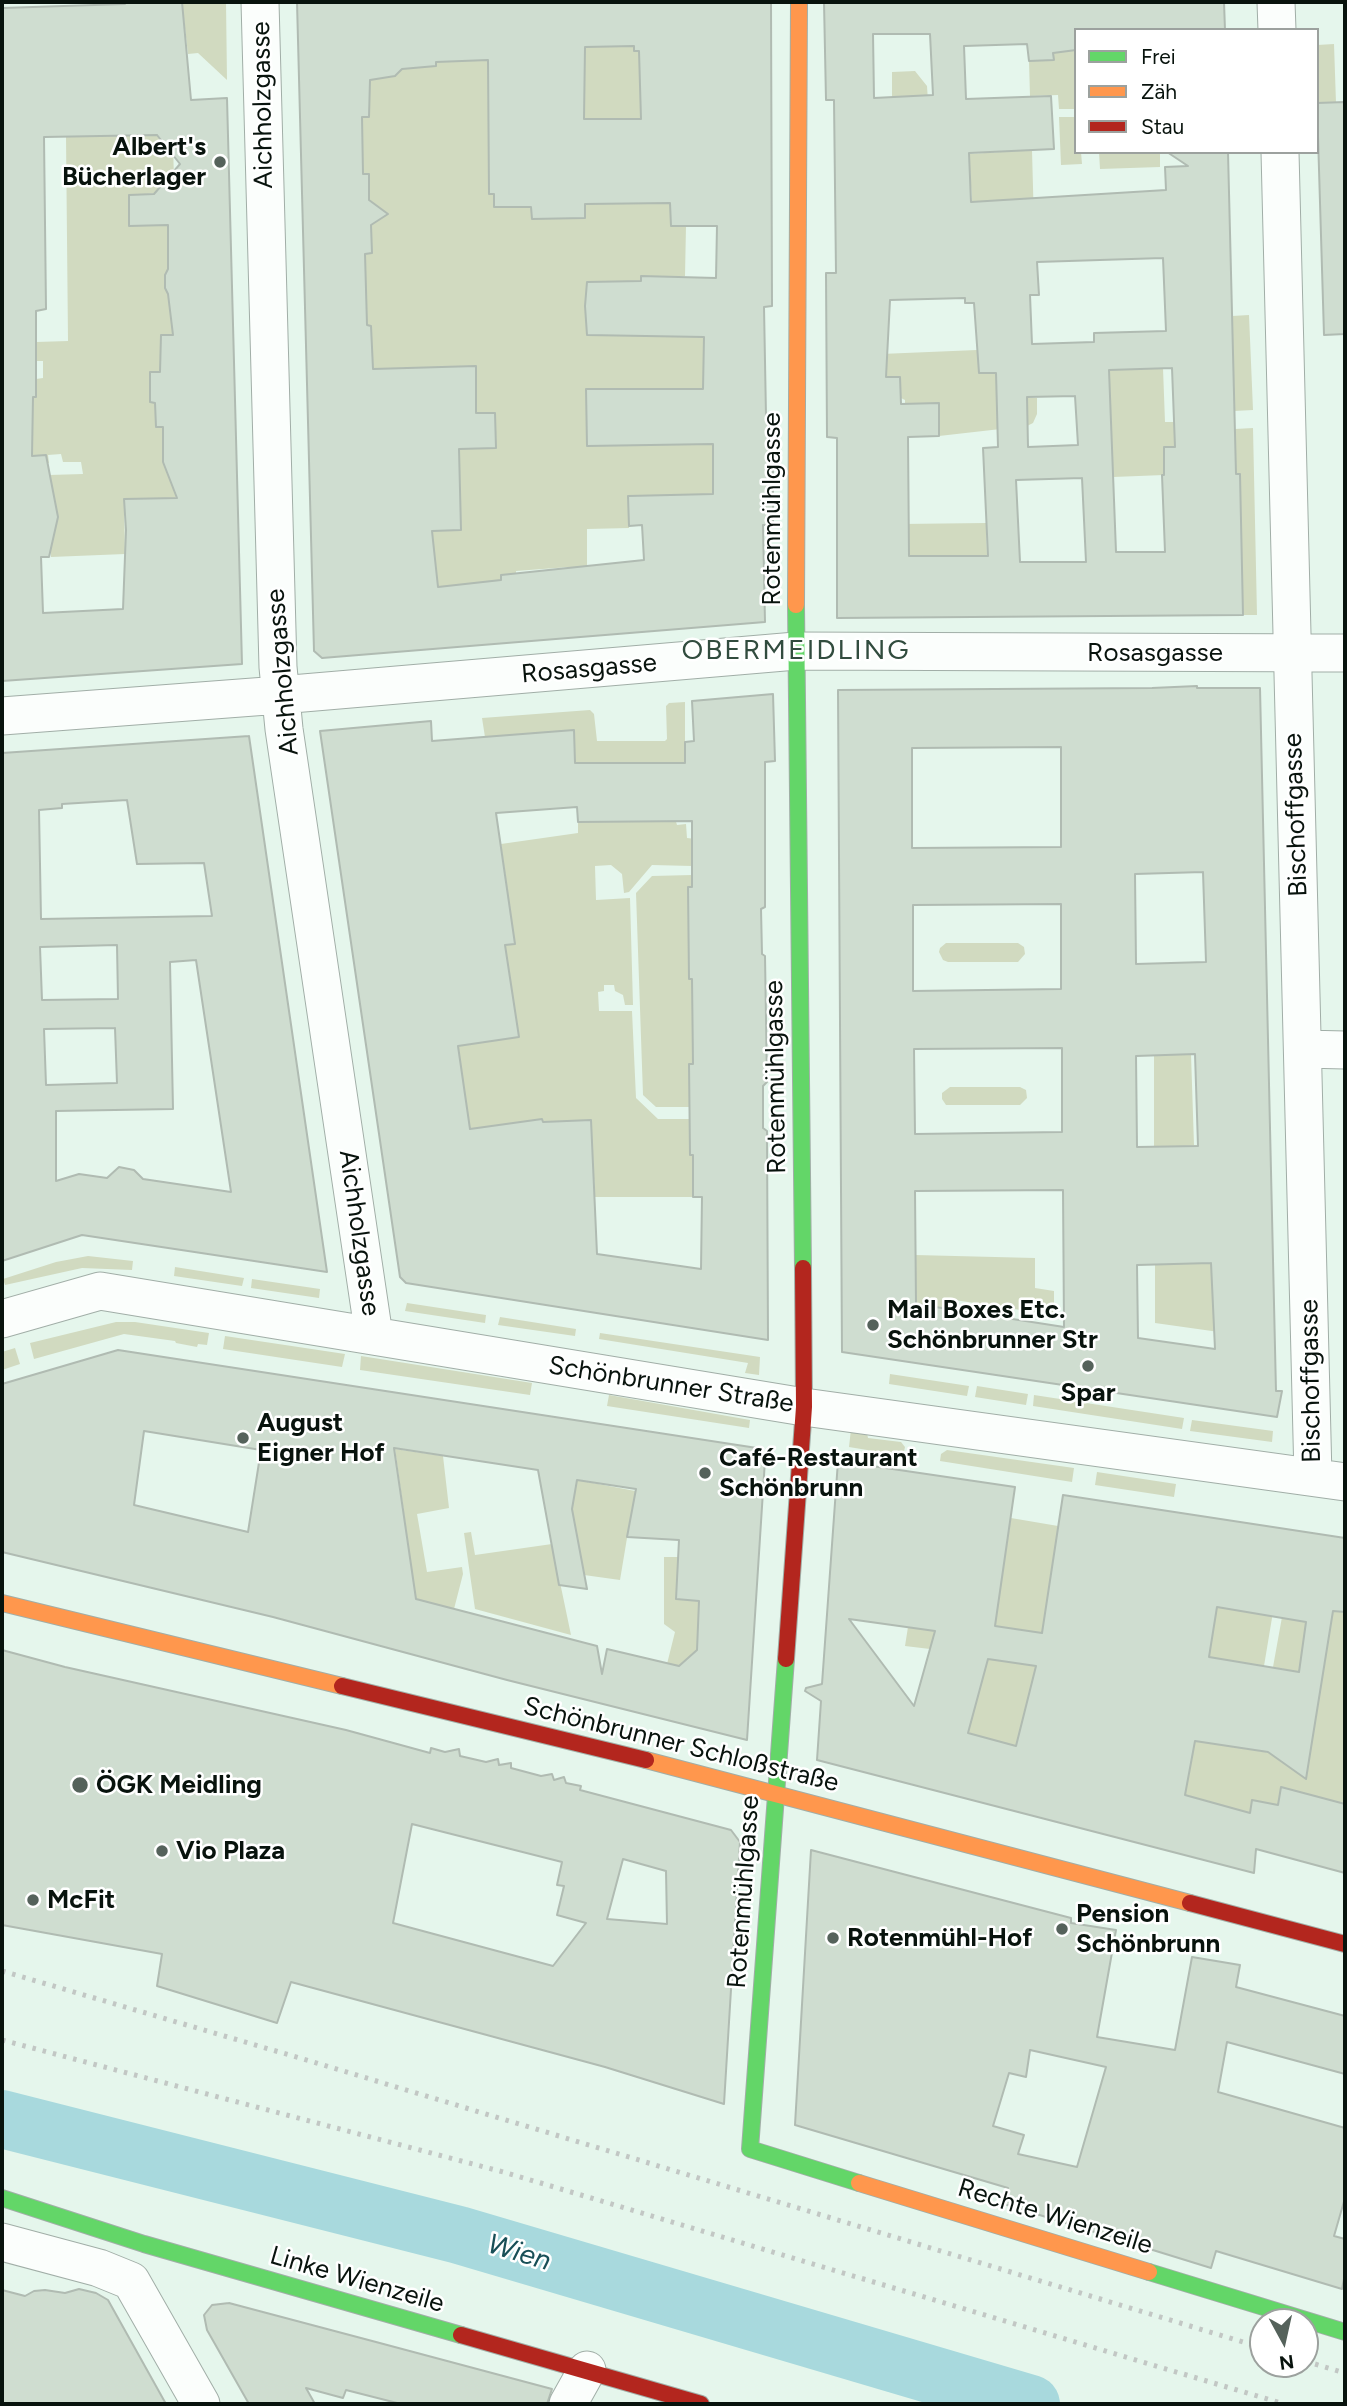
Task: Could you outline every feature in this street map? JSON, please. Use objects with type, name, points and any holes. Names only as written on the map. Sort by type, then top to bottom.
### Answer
[{"type":"street","name":"Aichholzgasse","points":[[260,2],[280,695],[374,1336]]},
{"type":"street","name":"Rotenmühlgasse","points":[[750,2149],[804,1407],[796,652],[799,2]]},
{"type":"street","points":[[1276,2],[1277,28]]},
{"type":"street","name":"Bischoffgasse","points":[[1280,154],[1303,1049],[1329,1479]]},
{"type":"street","name":"Rosasgasse","points":[[2,716],[796,652],[1345,653]]},
{"type":"street","points":[[1303,1049],[1345,1050]]},
{"type":"street","name":"Schönbrunner Straße","points":[[2,1319],[100,1291],[804,1407],[1329,1479]]},
{"type":"street","name":"Schönbrunner Schloßstraße","points":[[2,1603],[645,1760],[1345,1944]]},
{"type":"street","name":"Rechte Wienzeile","points":[[750,2149],[1345,2332]]},
{"type":"street","name":"Linke Wienzeile","points":[[2,2198],[144,2244],[701,2404]]},
{"type":"street","points":[[2,2242],[99,2268],[131,2281],[201,2404]]},
{"type":"street","points":[[568,2404],[587,2370]]},
{"type":"green space","points":[[182,2],[226,2],[227,80],[198,53],[188,54]]},
{"type":"green space","points":[[1334,44],[1336,103],[1319,103],[1319,45]]},
{"type":"green space","points":[[634,46],[635,51],[652,51],[641,119],[584,119],[584,87],[489,88],[489,193],[494,194],[494,207],[531,207],[532,219],[584,218],[585,204],[670,203],[671,226],[686,226],[685,276],[642,276],[641,281],[587,282],[587,334],[704,331],[703,389],[586,389],[587,445],[711,417],[718,448],[713,449],[713,461],[719,497],[628,496],[629,528],[587,529],[587,569],[573,570],[569,567],[516,571],[516,574],[501,575],[501,580],[410,590],[436,568],[432,531],[461,530],[459,449],[496,447],[494,413],[389,415],[375,403],[371,326],[365,325],[365,254],[372,253],[364,225],[373,224],[379,219],[363,201],[363,183],[369,183],[369,174],[363,174],[362,117],[369,117],[368,63],[386,77],[396,76],[402,69],[426,62],[427,67],[436,66],[436,62],[584,47]],"holes":[[[475,366],[398,382],[398,368]]]},
{"type":"green space","points":[[1053,47],[1074,50],[1074,109],[1059,109],[1058,95],[1030,96],[1029,61],[1053,60]]},
{"type":"green space","points":[[915,71],[927,86],[931,147],[892,183],[892,72]]},
{"type":"green space","points":[[1059,117],[1074,117],[1074,154],[1081,154],[1082,164],[1061,165]]},
{"type":"green space","points":[[160,134],[173,145],[174,179],[166,180],[161,186],[161,193],[129,195],[129,226],[174,226],[168,294],[178,334],[161,335],[162,372],[150,372],[150,402],[155,403],[156,427],[163,427],[179,492],[175,498],[124,499],[125,554],[51,557],[49,530],[55,529],[58,517],[55,503],[49,502],[49,475],[83,474],[81,462],[63,462],[61,454],[48,455],[49,463],[32,462],[33,397],[36,396],[36,379],[43,378],[43,361],[36,361],[36,342],[68,341],[66,136]]},
{"type":"green space","points":[[1032,150],[1035,262],[993,201],[972,202],[969,154]]},
{"type":"green space","points":[[1099,154],[1160,154],[1160,167],[1100,169]]},
{"type":"green space","points":[[1249,315],[1253,410],[1234,411],[1232,316]]},
{"type":"green space","points":[[977,350],[979,373],[996,373],[997,423],[1027,398],[1037,398],[1037,414],[1033,423],[1027,426],[939,436],[938,404],[905,404],[905,400],[901,398],[900,377],[881,377],[881,354]]},
{"type":"green space","points":[[1163,368],[1165,422],[1180,422],[1175,447],[1164,447],[1164,475],[1113,477],[1109,370]]},
{"type":"green space","points":[[1253,428],[1257,615],[1243,615],[1240,475],[1236,474],[1235,429]]},
{"type":"green space","points":[[986,523],[987,556],[901,556],[900,524]]},
{"type":"green space","points":[[685,702],[685,763],[575,763],[573,730],[485,737],[482,718],[590,710],[594,714],[597,741],[665,741],[666,706],[669,703]]},
{"type":"green space","points":[[675,818],[677,825],[686,824],[687,838],[696,839],[692,866],[652,865],[629,892],[624,893],[622,874],[611,865],[595,866],[596,900],[630,898],[633,1005],[625,1005],[623,995],[615,991],[614,985],[604,985],[604,991],[598,992],[599,1011],[632,1011],[636,1098],[658,1119],[693,1119],[689,1126],[690,1154],[693,1155],[693,1197],[595,1197],[591,1120],[536,1122],[446,1133],[433,1049],[505,945],[515,943],[501,844],[578,833],[578,822]]},
{"type":"green space","points":[[692,875],[692,887],[688,887],[689,978],[693,979],[693,1064],[689,1064],[689,1093],[693,1107],[656,1107],[643,1095],[636,893],[652,876]]},
{"type":"green space","points":[[946,943],[1018,943],[1024,947],[1025,954],[1018,962],[948,962],[943,960],[939,952]]},
{"type":"green space","points":[[1191,1054],[1194,1145],[1208,1145],[1210,1202],[1181,1146],[1154,1147],[1154,1055]]},
{"type":"green space","points":[[950,1087],[1020,1087],[1026,1090],[1027,1098],[1020,1105],[946,1105],[942,1093]]},
{"type":"green space","points":[[1216,1251],[1213,1313],[1219,1332],[1155,1323],[1155,1265],[1201,1263]]},
{"type":"green space","points":[[915,1255],[1035,1258],[1035,1288],[1054,1291],[1054,1315],[948,1299],[948,1309],[916,1304]]},
{"type":"green space","points":[[88,1256],[133,1261],[132,1270],[82,1268],[5,1285],[3,1279],[56,1262]]},
{"type":"green space","points":[[175,1267],[244,1278],[242,1286],[174,1276]]},
{"type":"green space","points":[[252,1279],[320,1289],[319,1298],[251,1288]]},
{"type":"green space","points":[[407,1303],[486,1315],[485,1323],[405,1311]]},
{"type":"green space","points":[[500,1317],[576,1329],[575,1336],[498,1325]]},
{"type":"green space","points":[[116,1322],[135,1322],[209,1333],[207,1345],[198,1344],[197,1347],[124,1334],[34,1359],[30,1343]]},
{"type":"green space","points":[[600,1333],[760,1357],[759,1375],[745,1373],[748,1363],[599,1339]]},
{"type":"green space","points":[[225,1336],[345,1354],[342,1367],[223,1349]]},
{"type":"green space","points":[[15,1348],[20,1364],[2,1370],[2,1352]]},
{"type":"green space","points":[[361,1356],[532,1383],[530,1395],[360,1370]]},
{"type":"green space","points":[[890,1374],[969,1386],[967,1396],[889,1384]]},
{"type":"green space","points":[[977,1386],[1028,1394],[1026,1405],[975,1397]]},
{"type":"green space","points":[[609,1395],[750,1420],[749,1428],[607,1406]]},
{"type":"green space","points":[[1034,1395],[1184,1418],[1182,1429],[1033,1406]]},
{"type":"green space","points":[[1192,1420],[1273,1431],[1272,1442],[1190,1431]]},
{"type":"green space","points":[[851,1429],[867,1433],[868,1438],[901,1442],[905,1447],[903,1456],[849,1447]]},
{"type":"green space","points":[[395,1449],[443,1456],[449,1508],[417,1514],[427,1572],[462,1567],[463,1574],[454,1609],[416,1599]]},
{"type":"green space","points":[[947,1450],[1074,1468],[1072,1482],[940,1461],[941,1454]]},
{"type":"green space","points":[[1097,1472],[1176,1484],[1174,1497],[1095,1485]]},
{"type":"green space","points":[[577,1480],[667,1497],[664,1509],[632,1508],[620,1580],[584,1575],[572,1509]]},
{"type":"green space","points":[[1011,1518],[1058,1526],[1042,1633],[995,1626]]},
{"type":"green space","points":[[471,1532],[475,1555],[552,1544],[571,1635],[475,1609],[464,1533]]},
{"type":"green space","points":[[664,1557],[678,1557],[676,1593],[682,1600],[689,1600],[694,1593],[699,1594],[706,1635],[693,1658],[686,1660],[683,1666],[665,1672],[675,1632],[664,1624]]},
{"type":"green space","points":[[1311,1595],[1345,1612],[1345,1804],[1294,1791],[1292,1799],[1279,1796],[1278,1805],[1252,1800],[1250,1813],[1185,1795],[1195,1741],[1309,1759],[1328,1642],[1304,1639],[1299,1672],[1273,1667],[1282,1617]]},
{"type":"green space","points":[[1217,1607],[1273,1612],[1264,1666],[1209,1657]]},
{"type":"green space","points":[[908,1627],[962,1635],[930,1649],[905,1646]]},
{"type":"green space","points":[[988,1659],[1036,1666],[1016,1746],[968,1733]]},
{"type":"building","points":[[182,2],[191,100],[227,98],[242,664],[2,681],[2,8]],"holes":[[[157,135],[180,164],[154,194],[129,195],[129,226],[168,225],[165,288],[173,335],[161,335],[160,372],[150,372],[150,402],[155,403],[156,427],[163,427],[163,462],[177,498],[124,499],[126,530],[123,609],[43,613],[41,557],[49,557],[58,517],[46,455],[32,456],[33,397],[36,397],[36,311],[46,309],[44,137]]]},
{"type":"building","points":[[297,2],[771,2],[772,306],[764,307],[766,416],[773,416],[773,525],[763,525],[765,622],[322,658],[314,651]],"holes":[[[634,46],[634,51],[639,51],[641,119],[584,119],[585,47]],[[488,60],[489,194],[494,194],[494,207],[531,207],[532,219],[585,218],[585,204],[670,203],[671,226],[717,226],[716,278],[641,276],[641,281],[587,282],[585,306],[587,335],[704,337],[703,389],[586,389],[587,446],[713,444],[713,494],[628,496],[629,526],[642,525],[644,560],[501,575],[501,580],[438,587],[432,531],[461,530],[459,449],[496,448],[495,413],[476,413],[476,366],[373,369],[371,326],[367,325],[365,254],[372,253],[371,225],[388,214],[369,200],[369,174],[363,174],[362,117],[369,117],[370,80],[395,76],[402,69],[436,66],[436,62]]]},
{"type":"building","points":[[824,2],[1224,2],[1225,28],[1074,28],[1074,50],[1053,53],[1054,60],[1029,61],[1027,44],[964,46],[966,99],[1051,96],[1054,149],[969,153],[971,202],[1166,190],[1165,167],[1188,166],[1170,154],[1228,154],[1236,474],[1240,474],[1243,615],[837,618],[837,438],[827,437],[826,273],[836,273],[834,100],[826,100]],"holes":[[[873,34],[930,34],[933,95],[874,98]],[[1163,258],[1166,331],[1094,333],[1094,342],[1032,344],[1030,295],[1039,295],[1037,262]],[[965,298],[965,303],[974,303],[979,373],[996,373],[998,447],[983,448],[988,556],[909,556],[908,437],[939,436],[939,403],[901,404],[900,377],[886,377],[890,300]],[[1172,368],[1175,447],[1164,447],[1162,475],[1165,552],[1116,552],[1109,370]],[[1075,396],[1078,445],[1028,447],[1027,397]],[[1082,478],[1086,562],[1020,562],[1016,480]]]},
{"type":"building","points":[[1345,102],[1345,334],[1324,335],[1319,103]]},
{"type":"building","points":[[1260,688],[1276,1391],[1282,1391],[1277,1417],[842,1352],[838,690]],"holes":[[[1061,747],[1061,847],[912,848],[912,748]],[[1203,872],[1206,962],[1136,964],[1135,874]],[[1061,904],[1061,989],[913,991],[913,905]],[[1062,1048],[1062,1132],[915,1134],[914,1049]],[[1195,1054],[1198,1146],[1137,1147],[1136,1056]],[[1063,1190],[1064,1327],[916,1304],[915,1191]],[[1211,1263],[1215,1349],[1138,1338],[1137,1265]]]},
{"type":"building","points":[[773,694],[775,761],[765,762],[765,907],[761,909],[762,954],[765,956],[767,1082],[763,1086],[763,1128],[767,1131],[768,1340],[406,1283],[400,1277],[320,731],[431,721],[432,741],[574,730],[575,763],[685,763],[685,742],[694,741],[692,701]],"holes":[[[577,807],[578,822],[692,821],[692,887],[688,887],[693,1064],[689,1064],[690,1155],[693,1155],[693,1197],[702,1197],[701,1269],[597,1254],[591,1120],[543,1122],[542,1119],[470,1129],[458,1046],[519,1037],[505,945],[515,944],[496,813]]]},
{"type":"building","points":[[249,736],[327,1272],[82,1235],[2,1261],[2,753]],"holes":[[[127,800],[137,864],[204,863],[212,916],[41,919],[39,810],[62,808],[62,804]],[[117,945],[118,999],[42,1000],[40,947]],[[196,960],[231,1192],[143,1179],[134,1170],[119,1167],[107,1178],[79,1174],[56,1181],[56,1111],[173,1109],[170,962]],[[115,1028],[117,1083],[46,1085],[44,1029]]]},
{"type":"building","points":[[118,1350],[757,1448],[765,1460],[747,1740],[507,1680],[273,1617],[2,1552],[2,1384]],"holes":[[[144,1431],[261,1450],[248,1532],[134,1505]],[[394,1448],[538,1470],[559,1585],[587,1589],[572,1509],[577,1480],[636,1489],[627,1537],[679,1540],[676,1599],[699,1601],[697,1650],[679,1666],[607,1649],[602,1674],[597,1646],[416,1599]]]},
{"type":"building","points":[[838,1461],[1015,1487],[995,1626],[1042,1633],[1063,1495],[1345,1538],[1345,1612],[1333,1611],[1306,1779],[1268,1752],[1195,1741],[1185,1795],[1250,1813],[1252,1800],[1278,1805],[1281,1787],[1345,1804],[1345,1873],[1256,1849],[1254,1873],[817,1760],[821,1701],[805,1691],[806,1688],[822,1684]],"holes":[[[1217,1607],[1306,1622],[1299,1672],[1209,1657]],[[849,1619],[935,1631],[914,1706]],[[988,1659],[1036,1666],[1016,1746],[968,1733]]]},
{"type":"building","points":[[2,1650],[65,1667],[346,1730],[430,1753],[431,1748],[445,1752],[459,1749],[460,1756],[486,1762],[498,1759],[499,1765],[511,1763],[511,1768],[541,1776],[552,1774],[554,1780],[564,1777],[566,1783],[581,1786],[580,1790],[731,1830],[740,1842],[724,2104],[605,2067],[291,1982],[277,2023],[157,1986],[162,1954],[2,1925]],"holes":[[[412,1824],[562,1862],[557,1885],[564,1886],[557,1915],[586,1923],[553,1966],[393,1923]],[[623,1859],[666,1871],[667,1924],[607,1919]]]},
{"type":"building","points":[[811,1850],[1071,1918],[1071,1923],[1116,1930],[1097,2037],[1175,2050],[1192,1957],[1240,1965],[1236,1987],[1345,2016],[1345,2074],[1227,2042],[1218,2092],[1345,2128],[1345,2198],[1334,2236],[1345,2239],[1342,2289],[1216,2251],[1211,2268],[1004,2204],[1008,2188],[795,2125]],"holes":[[[1030,2050],[1106,2067],[1077,2167],[1018,2154],[1024,2135],[993,2126],[1009,2073],[1026,2077]]]},
{"type":"building","points":[[79,2289],[96,2293],[108,2300],[166,2404],[2,2404],[2,2290],[25,2296],[34,2291],[65,2293]]},
{"type":"building","points":[[229,2303],[552,2389],[547,2404],[401,2404],[346,2390],[343,2398],[306,2388],[315,2404],[249,2404],[207,2330],[204,2315],[212,2305]]},
{"type":"waterway","name":"Wien","points":[[2,2119],[459,2235],[1031,2404]]},
{"type":"railway","points":[[2,1971],[1249,2344]]},
{"type":"railway","points":[[2,2040],[507,2173],[1284,2404]]},
{"type":"railway","points":[[1319,2365],[1345,2373]]},
{"type":"traffic: fast","points":[[796,605],[803,1268]]},
{"type":"traffic: fast","points":[[786,1659],[750,2149],[859,2183]]},
{"type":"traffic: fast","points":[[2,2198],[144,2244],[461,2335]]},
{"type":"traffic: fast","points":[[1149,2272],[1345,2332]]},
{"type":"traffic: slow","points":[[796,605],[799,2]]},
{"type":"traffic: slow","points":[[2,1603],[342,1686]]},
{"type":"traffic: slow","points":[[646,1760],[1190,1903]]},
{"type":"traffic: slow","points":[[859,2183],[1149,2272]]},
{"type":"traffic: jam","points":[[786,1659],[804,1407],[803,1268]]},
{"type":"traffic: jam","points":[[342,1686],[646,1760]]},
{"type":"traffic: jam","points":[[1190,1903],[1345,1944]]},
{"type":"traffic: jam","points":[[461,2335],[701,2404]]},
{"type":"place","name":"Albert's Bücherlager","points":[[220,162]]},
{"type":"place","name":"Mail Boxes Etc. Schönbrunner Str","points":[[873,1325]]},
{"type":"place","name":"Spar","points":[[1088,1366]]},
{"type":"place","name":"August Eigner Hof","points":[[243,1438]]},
{"type":"place","name":"Café-Restaurant Schönbrunn","points":[[705,1473]]},
{"type":"place","name":"ÖGK Meidling","points":[[80,1785]]},
{"type":"place","name":"Vio Plaza","points":[[162,1851]]},
{"type":"place","name":"McFit","points":[[33,1900]]},
{"type":"place","name":"Pension Schönbrunn","points":[[1062,1929]]},
{"type":"place","name":"Rotenmühl-Hof","points":[[833,1938]]},
{"type":"district","name":"OBERMEIDLING","points":[[796,651]]}]
